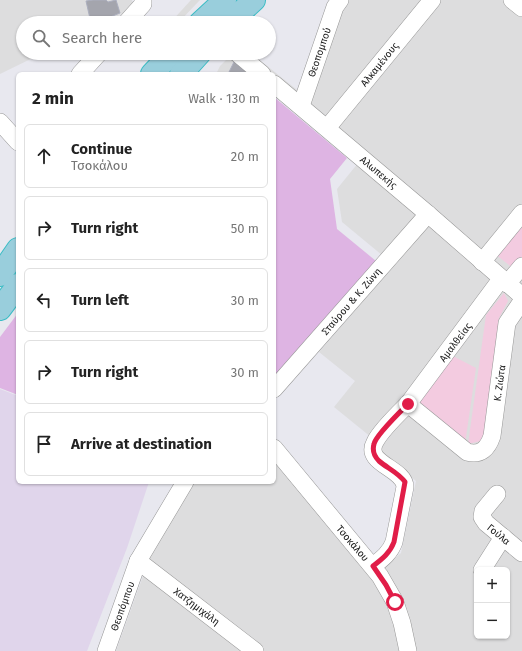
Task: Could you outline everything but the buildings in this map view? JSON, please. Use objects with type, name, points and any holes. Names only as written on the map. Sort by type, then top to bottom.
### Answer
[{"type":"highway","points":[[208,16],[225,0]]},
{"type":"highway","points":[[237,16],[254,0]]},
{"type":"highway","points":[[154,72],[165,60]]},
{"type":"highway","points":[[183,72],[194,60]]},
{"type":"highway","points":[[0,274],[16,252]]},
{"type":"highway","points":[[0,309],[16,288]]},
{"type":"street","points":[[132,16],[143,4],[143,0]]},
{"type":"street","name":"Θεοπομπού","points":[[301,106],[334,6],[340,0]]},
{"type":"street","name":"Αλκαμένους","points":[[327,128],[432,0]]},
{"type":"street","points":[[512,0],[522,8]]},
{"type":"street","points":[[82,72],[93,60]]},
{"type":"street","points":[[245,60],[260,72]]},
{"type":"street","name":"Αλωπεκής","points":[[276,86],[428,214],[522,296]]},
{"type":"street","points":[[482,262],[522,213]]},
{"type":"street","name":"Σταύρου & Κ. Ζώνη","points":[[276,387],[428,214]]},
{"type":"street","points":[[504,281],[522,266]]},
{"type":"street","name":"Αμαλθείας","points":[[373,566],[392,548],[405,486],[405,482],[402,478],[378,460],[373,453],[374,443],[393,419],[408,404],[504,281]]},
{"type":"street","name":"Κ. Ζιώτα","points":[[408,404],[468,452],[478,453],[483,451],[492,436],[507,323],[522,301]]},
{"type":"street","name":"Τσοκάλου","points":[[276,450],[373,566],[386,585],[395,602],[402,623],[408,651]]},
{"type":"street","name":"Θεοπόμπου","points":[[106,651],[138,561],[184,484]]},
{"type":"street","name":"Γούλα","points":[[497,494],[484,511],[482,517],[486,523],[522,553]]},
{"type":"street","points":[[484,567],[503,537]]},
{"type":"street","name":"Χατζημιχάλη","points":[[138,561],[255,651]]},
{"type":"shaded area","points":[[0,0],[132,0],[134,8],[117,16],[16,16],[16,60],[29,60],[0,74]]},
{"type":"shaded area","points":[[191,0],[200,0],[185,16],[176,16]]},
{"type":"shaded area","points":[[346,0],[522,0],[522,651],[116,651],[143,576],[152,544],[189,484],[276,484],[276,458],[373,576],[401,553],[416,481],[379,450],[382,446],[334,407],[355,381],[319,352],[394,265],[342,222],[337,189],[367,152],[276,78],[276,73],[311,101]]},
{"type":"shaded area","points":[[226,60],[260,60],[275,72],[270,72],[264,67],[261,72],[217,72]]},
{"type":"shaded area","points":[[276,99],[347,158],[330,179],[337,229],[376,261],[276,376]]},
{"type":"shaded area","points":[[522,221],[522,260],[514,269],[495,254]]},
{"type":"shaded area","points":[[504,293],[508,301],[499,318],[485,440],[468,444],[486,315]]},
{"type":"shaded area","points":[[16,316],[16,394],[0,388],[0,337]]},
{"type":"shaded area","points":[[449,354],[476,368],[465,444],[414,401]]},
{"type":"shaded area","points":[[0,389],[16,395],[16,484],[148,484],[127,548],[87,651],[0,651]]},
{"type":"route","points":[[395,602],[392,594],[373,566],[392,548],[405,482],[402,478],[378,460],[373,453],[374,443],[393,419],[408,404]]}]
